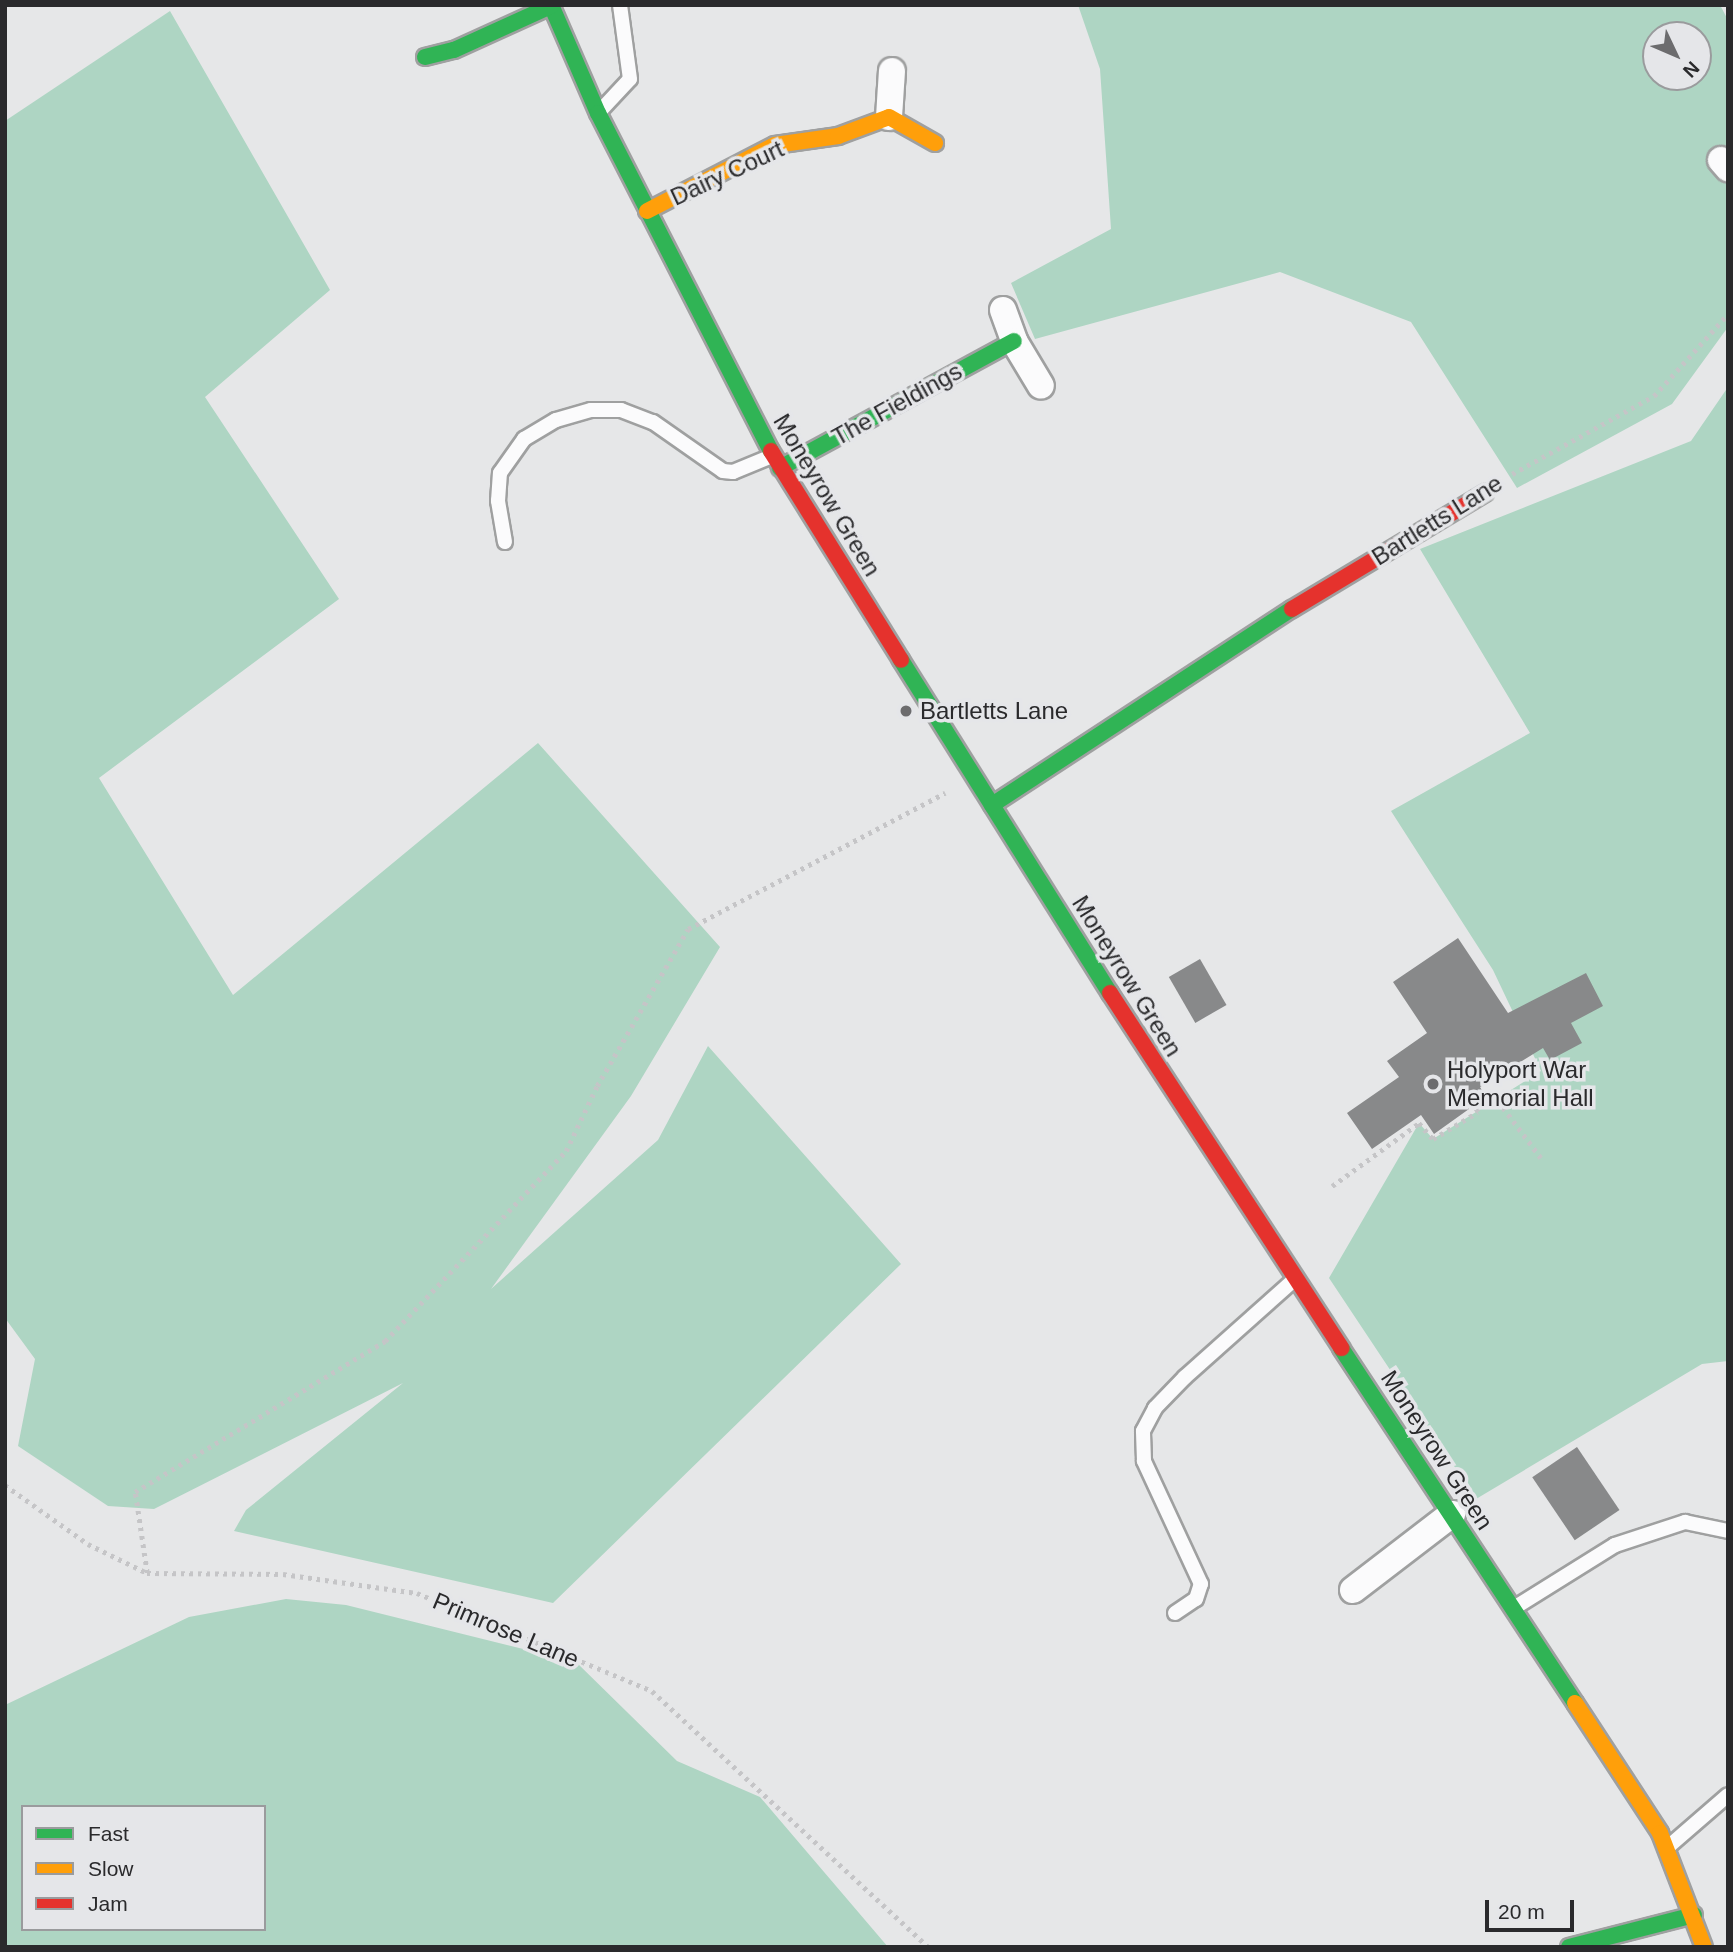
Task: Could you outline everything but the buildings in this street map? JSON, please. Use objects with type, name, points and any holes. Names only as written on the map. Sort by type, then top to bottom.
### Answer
[{"type":"street","name":"Moneyrow Green","points":[[551,6],[598,113],[777,462],[974,778],[1296,1278],[1514,1608],[1666,1848],[1694,1915],[1704,1947]]},
{"type":"street","points":[[425,57],[454,50],[551,6]]},
{"type":"street","points":[[892,71],[889,117],[935,143]]},
{"type":"street","name":"Dairy Court","points":[[647,211],[775,145],[838,136],[889,117]]},
{"type":"street","points":[[1003,310],[1014,341],[1041,386]]},
{"type":"street","name":"The Fieldings","points":[[777,462],[1014,341]]},
{"type":"street","name":"Bartletts Lane","points":[[992,805],[1243,638],[1485,493]]},
{"type":"street","points":[[1353,1590],[1452,1514]]},
{"type":"street","points":[[1569,1947],[1694,1915]]},
{"type":"lane","points":[[598,113],[630,79],[620,5]]},
{"type":"lane","points":[[505,542],[498,501],[500,473],[524,439],[556,420],[591,410],[621,410],[653,422],[723,471],[733,472],[777,462]]},
{"type":"lane","points":[[1175,1613],[1196,1600],[1201,1584],[1144,1461],[1143,1431],[1155,1408],[1185,1377],[1296,1278]]},
{"type":"lane","points":[[1514,1608],[1615,1545],[1685,1521],[1728,1531]]},
{"type":"lane","points":[[1666,1848],[1728,1795]]},
{"type":"path","name":"Bartletts Lane","points":[[1485,493],[1503,478],[1545,459],[1654,396],[1728,314]]},
{"type":"path","points":[[147,1573],[135,1492],[385,1341],[566,1151],[597,1086],[688,929],[974,778]]},
{"type":"path","points":[[1332,1186],[1419,1123],[1433,1139],[1478,1112],[1473,1104],[1493,1094],[1541,1158]]},
{"type":"path","name":"Primrose Lane","points":[[5,1485],[88,1544],[147,1573],[283,1574],[416,1592],[652,1691],[929,1947]]},
{"type":"green space","points":[[1078,5],[1720,5],[1728,20],[1728,327],[1672,404],[1517,488],[1411,322],[1280,272],[1035,339],[1011,283],[1111,229],[1100,69]]},
{"type":"green space","points":[[170,11],[330,290],[205,397],[339,599],[99,778],[233,995],[538,743],[720,947],[631,1096],[491,1289],[658,1140],[708,1046],[901,1264],[553,1603],[234,1531],[246,1510],[403,1383],[154,1509],[108,1506],[18,1446],[35,1359],[5,1318],[5,121]]},
{"type":"green space","points":[[1728,387],[1728,1361],[1702,1364],[1476,1499],[1329,1278],[1419,1123],[1433,1139],[1541,1071],[1493,970],[1391,811],[1530,733],[1420,549],[1691,441]]},
{"type":"green space","points":[[286,1599],[346,1605],[576,1662],[677,1761],[760,1797],[888,1947],[5,1947],[5,1705],[189,1617]]},
{"type":"traffic: fast","points":[[551,5],[598,113],[771,451]]},
{"type":"traffic: fast","points":[[425,57],[454,50],[551,6]]},
{"type":"traffic: fast","points":[[780,468],[1014,341]]},
{"type":"traffic: fast","points":[[992,805],[1292,609]]},
{"type":"traffic: fast","points":[[901,660],[1110,993]]},
{"type":"traffic: fast","points":[[1341,1348],[1575,1703]]},
{"type":"traffic: fast","points":[[1569,1947],[1694,1915]]},
{"type":"traffic: slow","points":[[647,211],[775,145],[838,136],[889,117],[935,143]]},
{"type":"traffic: slow","points":[[1575,1703],[1660,1833],[1704,1947]]},
{"type":"traffic: jam","points":[[771,451],[901,660]]},
{"type":"traffic: jam","points":[[1292,609],[1485,493]]},
{"type":"traffic: jam","points":[[1110,993],[1341,1348]]},
{"type":"place","name":"Bartletts Lane","points":[[906,711]]},
{"type":"place","name":"Holyport War Memorial Hall","points":[[1433,1084]]}]
